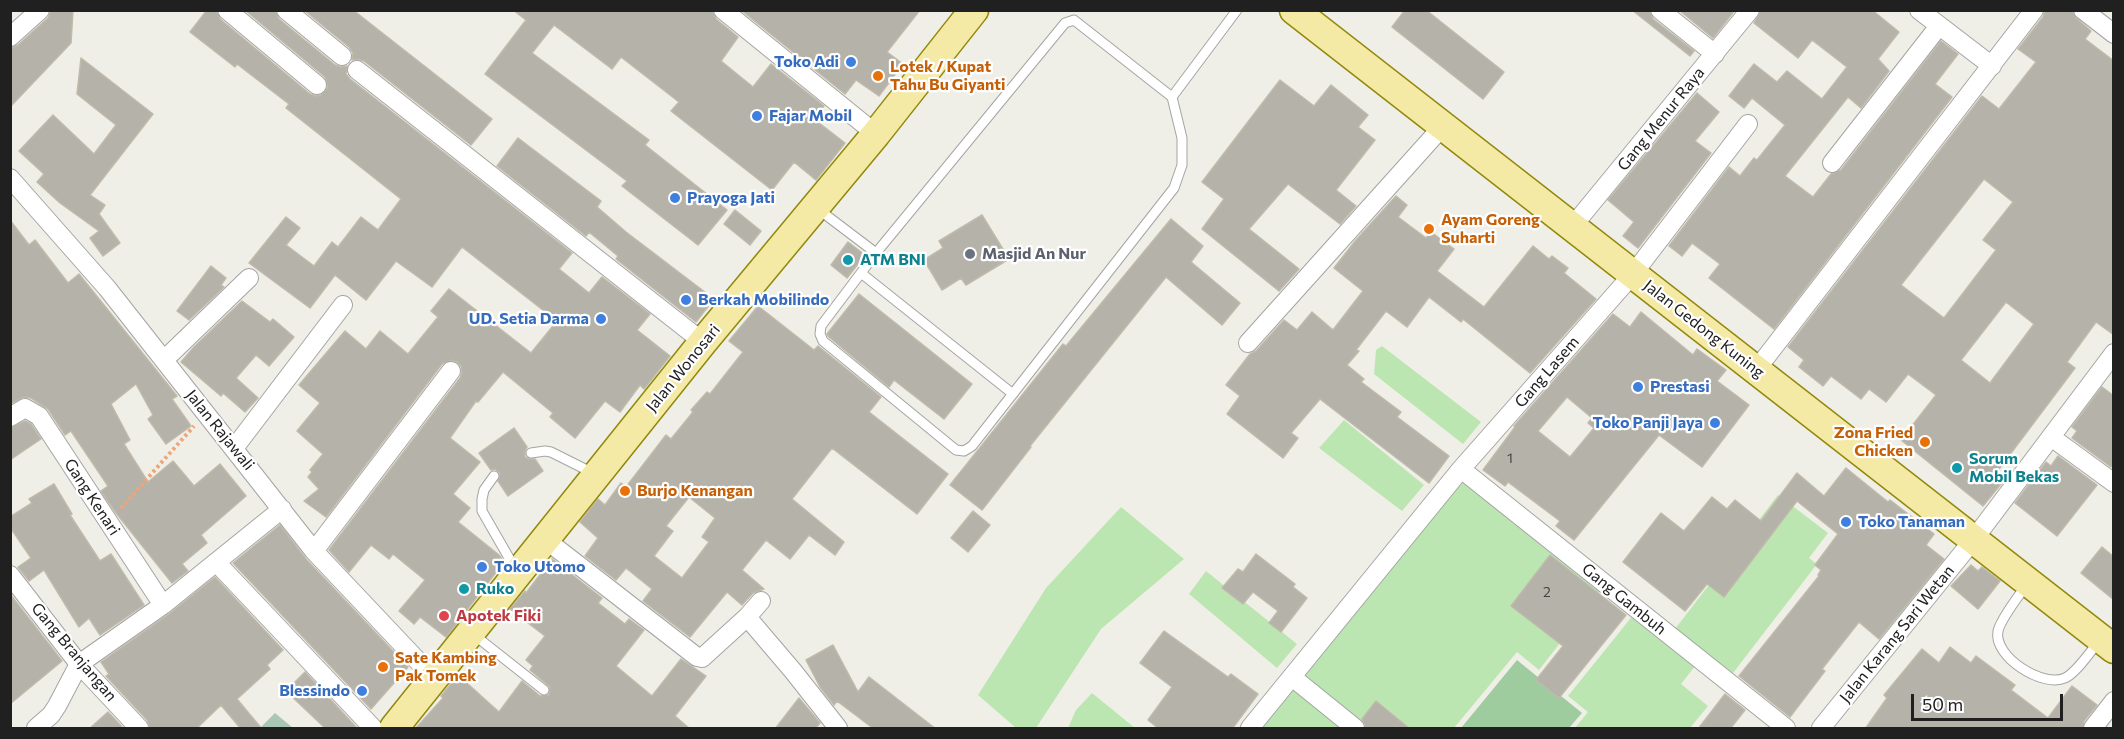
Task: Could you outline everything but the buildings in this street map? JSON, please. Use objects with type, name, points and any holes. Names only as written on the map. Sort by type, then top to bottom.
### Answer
[{"type":"main road","name":"Jalan Wonosari","points":[[394,729],[517,572],[546,540],[703,342],[876,134],[974,10]]},
{"type":"main road","name":"Jalan Gedong Kuning","points":[[1294,10],[2107,644]]},
{"type":"street","points":[[10,37],[40,10]]},
{"type":"street","points":[[227,10],[317,85]]},
{"type":"street","points":[[286,10],[342,56]]},
{"type":"street","points":[[723,10],[876,134]]},
{"type":"street","points":[[1660,10],[1715,54]]},
{"type":"street","name":"Gang Menur Raya","points":[[1572,227],[1750,10]]},
{"type":"street","points":[[1919,10],[1992,66]]},
{"type":"street","points":[[1756,370],[2034,10]]},
{"type":"street","points":[[2083,10],[2112,29]]},
{"type":"street","points":[[1832,163],[1939,26]]},
{"type":"street","points":[[357,70],[703,342]]},
{"type":"street","name":"Gang Lasem","points":[[1250,729],[1461,469],[1633,274],[1748,124]]},
{"type":"street","points":[[1248,342],[1443,126]]},
{"type":"street","name":"Jalan Rajawali","points":[[10,178],[107,288],[235,447],[314,551],[434,678]]},
{"type":"street","points":[[164,360],[249,278]]},
{"type":"street","points":[[235,447],[343,305]]},
{"type":"street","name":"Jalan Karang Sari Wetan","points":[[1821,729],[1974,539],[2114,352]]},
{"type":"street","points":[[314,551],[451,371]]},
{"type":"street","name":"Gang Kenari","points":[[10,417],[25,408],[39,416],[163,605]]},
{"type":"street","points":[[2051,437],[2114,483]]},
{"type":"street","name":"Gang Gambuh","points":[[1461,469],[1786,729]]},
{"type":"street","points":[[36,729],[57,706],[79,664],[163,605],[282,509]]},
{"type":"street","points":[[546,540],[697,657],[702,658],[708,655],[761,601]]},
{"type":"street","points":[[216,562],[373,729]]},
{"type":"street","name":"Gang Branjangan","points":[[10,574],[79,664],[139,729]]},
{"type":"street","points":[[747,617],[838,729]]},
{"type":"street","points":[[1292,677],[1355,729]]},
{"type":"street","points":[[2093,729],[2114,701]]},
{"type":"lane","points":[[1172,97],[1237,10]]},
{"type":"lane","points":[[1074,20],[1081,24],[1172,97],[1182,138],[1182,165],[1174,188],[972,446],[964,452],[956,450],[823,341],[820,333],[821,326],[876,253],[1065,23],[1074,20]]},
{"type":"lane","points":[[814,207],[876,253]]},
{"type":"lane","points":[[861,273],[1013,394]]},
{"type":"lane","points":[[531,453],[551,452],[597,476]]},
{"type":"lane","points":[[494,476],[484,490],[482,511],[517,572]]},
{"type":"lane","points":[[2029,582],[1998,630],[1998,641],[2008,658],[2038,677],[2064,679],[2107,644]]},
{"type":"lane","points":[[471,633],[544,690]]},
{"type":"path","points":[[108,523],[206,412]]},
{"type":"green space","points":[[1382,346],[1481,422],[1463,444],[1374,374],[1376,350]]},
{"type":"green space","points":[[1344,420],[1424,485],[1402,511],[1319,448]]},
{"type":"green space","points":[[1462,477],[1602,589],[1539,670],[1517,652],[1454,728],[1364,728],[1298,675]]},
{"type":"green space","points":[[1778,495],[1828,533],[1809,558],[1817,564],[1733,673],[1675,629]]},
{"type":"green space","points":[[1121,507],[1184,559],[1101,629],[1036,728],[1016,728],[978,695],[1046,588]]},
{"type":"green space","points":[[1206,571],[1297,644],[1277,668],[1189,594]]},
{"type":"green space","points":[[1634,614],[1696,665],[1681,684],[1708,706],[1690,728],[1575,728],[1588,712],[1568,696]]},
{"type":"green space","points":[[1517,660],[1582,713],[1569,728],[1461,728]]},
{"type":"green space","points":[[1291,687],[1342,728],[1258,728]]},
{"type":"green space","points":[[1092,693],[1135,728],[1068,728],[1076,710]]},
{"type":"green space","points":[[275,713],[293,728],[260,728]]},
{"type":"place","name":"Toko Adi","points":[[851,62]]},
{"type":"place","name":"Lotek / Kupat Tahu Bu Giyanti","points":[[878,76]]},
{"type":"place","name":"Fajar Mobil","points":[[757,116]]},
{"type":"place","name":"Prayoga Jati","points":[[675,198]]},
{"type":"place","name":"Ayam Goreng Suharti","points":[[1429,229]]},
{"type":"place","name":"Masjid An Nur","points":[[970,254]]},
{"type":"place","name":"ATM BNI","points":[[848,260]]},
{"type":"place","name":"Berkah Mobilindo","points":[[686,300]]},
{"type":"place","name":"UD. Setia Darma","points":[[601,319]]},
{"type":"place","name":"Prestasi","points":[[1638,387]]},
{"type":"place","name":"Toko Panji Jaya","points":[[1715,423]]},
{"type":"place","name":"Zona Fried Chicken","points":[[1925,442]]},
{"type":"place","name":"Sorum Mobil Bekas","points":[[1957,468]]},
{"type":"place","name":"Burjo Kenangan","points":[[625,491]]},
{"type":"place","name":"Toko Tanaman","points":[[1846,522]]},
{"type":"place","name":"Toko Utomo","points":[[482,567]]},
{"type":"place","name":"Ruko","points":[[464,589]]},
{"type":"place","name":"Apotek Fiki","points":[[444,616]]},
{"type":"place","name":"Sate Kambing Pak Tomek","points":[[383,667]]},
{"type":"place","name":"Blessindo","points":[[362,691]]}]
